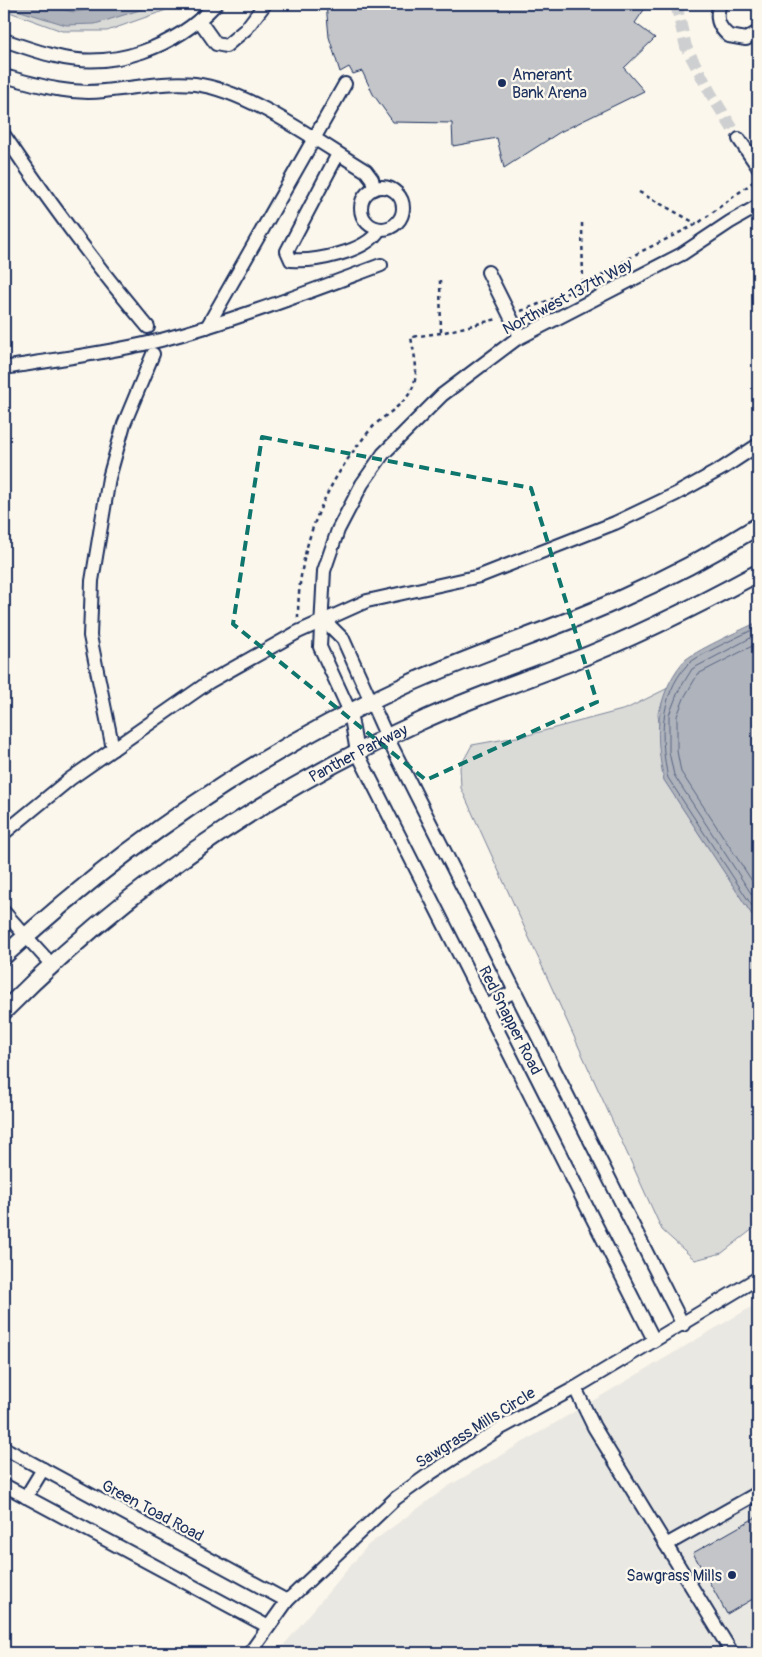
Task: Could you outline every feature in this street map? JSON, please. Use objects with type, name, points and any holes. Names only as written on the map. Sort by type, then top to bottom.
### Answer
[{"type":"main road","points":[[4,956],[106,867],[204,796],[283,748],[372,701],[467,659],[614,602],[679,571],[758,526]]},
{"type":"main road","name":"Panther Parkway","points":[[4,1011],[105,918],[174,864],[274,798],[387,737],[456,706],[626,639],[758,573]]},
{"type":"street","points":[[5,42],[57,57],[100,60],[136,55],[176,36],[199,20],[216,4]]},
{"type":"street","points":[[199,20],[216,44],[226,46],[246,29],[264,4]]},
{"type":"street","points":[[720,4],[717,14],[718,22],[729,36],[746,39],[758,32]]},
{"type":"street","points":[[4,76],[39,87],[82,92],[171,83],[196,84],[226,92],[249,101],[366,171],[372,179],[374,188]]},
{"type":"street","points":[[208,327],[345,84]]},
{"type":"street","points":[[4,135],[71,233],[148,327]]},
{"type":"street","points":[[739,139],[758,167]]},
{"type":"street","points":[[338,154],[287,251],[291,260],[305,261],[359,247],[374,238],[379,230]]},
{"type":"street","points":[[374,188],[389,188],[396,192],[404,206],[400,221],[387,230],[379,230],[365,222],[360,207],[367,193],[374,188]]},
{"type":"street","name":"Northwest 137th Way","points":[[350,712],[320,647],[323,620],[324,571],[338,530],[362,484],[383,454],[442,395],[520,336],[682,254],[758,206]]},
{"type":"street","points":[[4,368],[152,342],[208,327],[246,316],[381,265]]},
{"type":"street","points":[[488,272],[520,336]]},
{"type":"street","points":[[113,749],[90,636],[92,581],[103,511],[124,424],[153,354]]},
{"type":"street","points":[[4,834],[70,779],[209,682],[298,632],[367,601],[480,576],[545,552],[615,523],[668,498],[723,468],[758,445]]},
{"type":"street","points":[[323,620],[343,639],[372,701]]},
{"type":"street","name":"Red Snapper Road","points":[[372,701],[387,737],[683,1324]]},
{"type":"street","name":"Red Snapper Road","points":[[350,712],[357,752],[654,1340]]},
{"type":"street","points":[[4,912],[52,965]]},
{"type":"street","points":[[486,1006],[515,991]]},
{"type":"street","name":"Sawgrass Mills Circle","points":[[250,1653],[267,1626],[287,1601],[396,1498],[501,1428],[575,1388],[758,1278]]},
{"type":"street","points":[[575,1388],[594,1426],[732,1653]]},
{"type":"street","name":"Green Toad Road","points":[[4,1448],[287,1601]]},
{"type":"street","points":[[26,1497],[43,1469]]},
{"type":"street","points":[[4,1485],[267,1626]]},
{"type":"street","points":[[666,1545],[758,1493]]},
{"type":"path","points":[[298,632],[300,573],[306,543],[317,513],[334,480],[352,452],[373,426],[408,397],[413,388],[417,374],[417,363],[411,337],[441,333],[510,315],[583,287],[638,253],[697,224],[758,178]]},
{"type":"path","points":[[639,192],[697,224]]},
{"type":"path","points":[[582,223],[583,287]]},
{"type":"path","points":[[440,280],[441,333]]},
{"type":"highlighted area","points":[[262,437],[531,488],[597,702],[426,780],[233,624]]},
{"type":"shaded area","points":[[4,4],[183,4],[107,31],[62,31],[4,10]]},
{"type":"shaded area","points":[[668,688],[658,713],[664,780],[758,924],[758,1225],[722,1253],[695,1260],[662,1230],[461,788],[460,767],[472,745],[528,735],[626,709]]},
{"type":"shaded area","name":"Sawgrass Mills","points":[[758,1303],[758,1653],[277,1653],[368,1545],[447,1487]]},
{"type":"water","points":[[4,4],[39,4],[74,12],[124,4],[159,4],[95,24],[66,25],[4,6]]},
{"type":"water","points":[[758,622],[758,924],[664,780],[658,733],[659,718],[667,689],[673,675],[683,662],[707,647]]},
{"type":"building","name":"Amerant Bank Arena","points":[[326,4],[648,4],[635,23],[655,38],[624,68],[644,91],[560,132],[504,168],[497,138],[453,146],[452,123],[393,122],[373,94],[362,71],[353,74],[349,67],[340,72],[329,37]]},
{"type":"building","name":"Sawgrass Mills","points":[[758,1516],[758,1596],[727,1614],[693,1553]]},
{"type":"tunnel","points":[[676,4],[686,47],[711,94],[739,139]]},
{"type":"place","name":"Amerant Bank Arena","points":[[502,83]]},
{"type":"place","name":"Sawgrass Mills","points":[[732,1575]]}]
